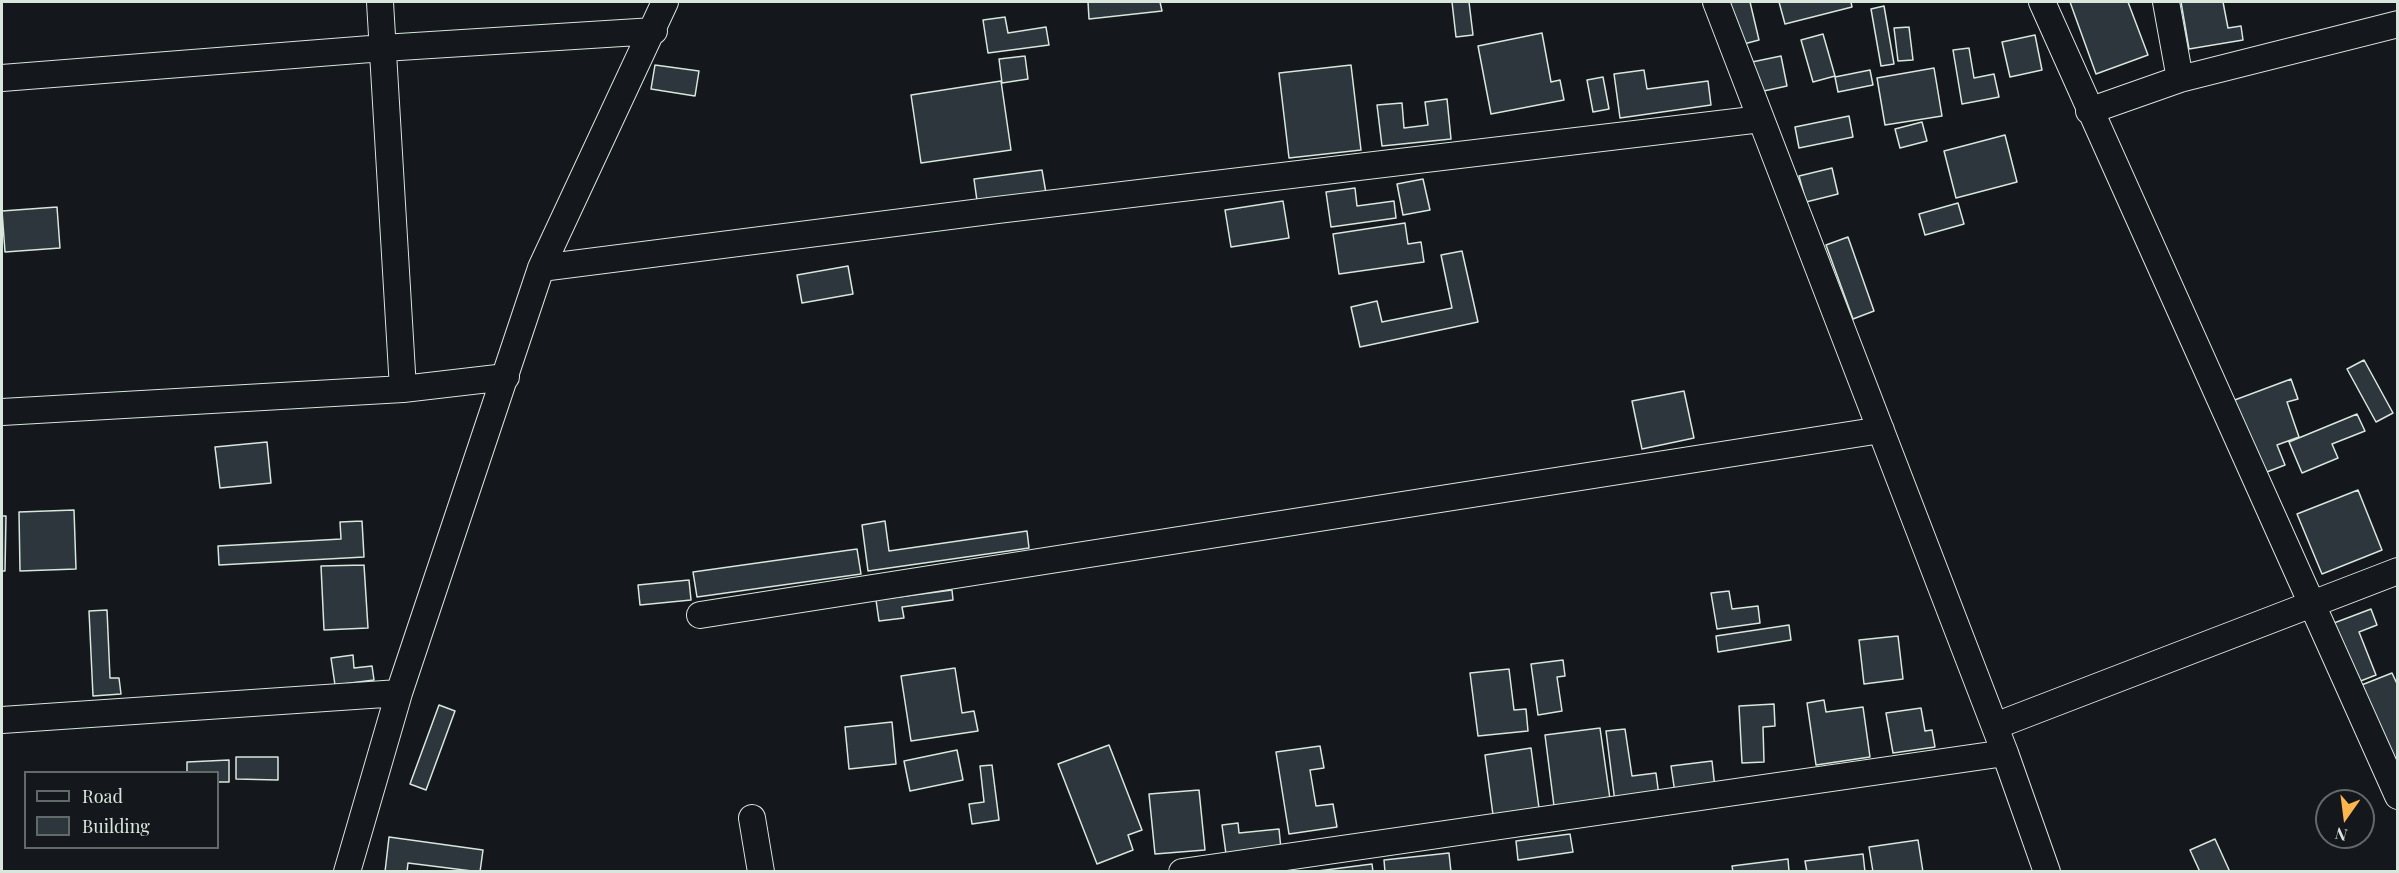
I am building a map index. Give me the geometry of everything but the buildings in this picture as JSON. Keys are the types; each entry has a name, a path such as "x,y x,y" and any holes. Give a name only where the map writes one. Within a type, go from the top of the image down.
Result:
{"street":[{"path":"380,2 403,389"},
{"path":"347,872 399,693 541,268 654,31 665,2"},
{"path":"1716,2 1995,726 2047,872"},
{"path":"2042,2 2397,796"},
{"path":"2166,2 2180,79"},
{"path":"2089,111 2180,79 2397,24"},
{"path":"2,78 383,48 654,31"},
{"path":"541,268 998,210 1761,119"},
{"path":"2,412 403,389 506,377"},
{"path":"700,615 1881,430"},
{"path":"1995,726 2397,571"},
{"path":"2,720 399,693"},
{"path":"1182,872 2005,753"},
{"path":"752,818 761,872"}]}
